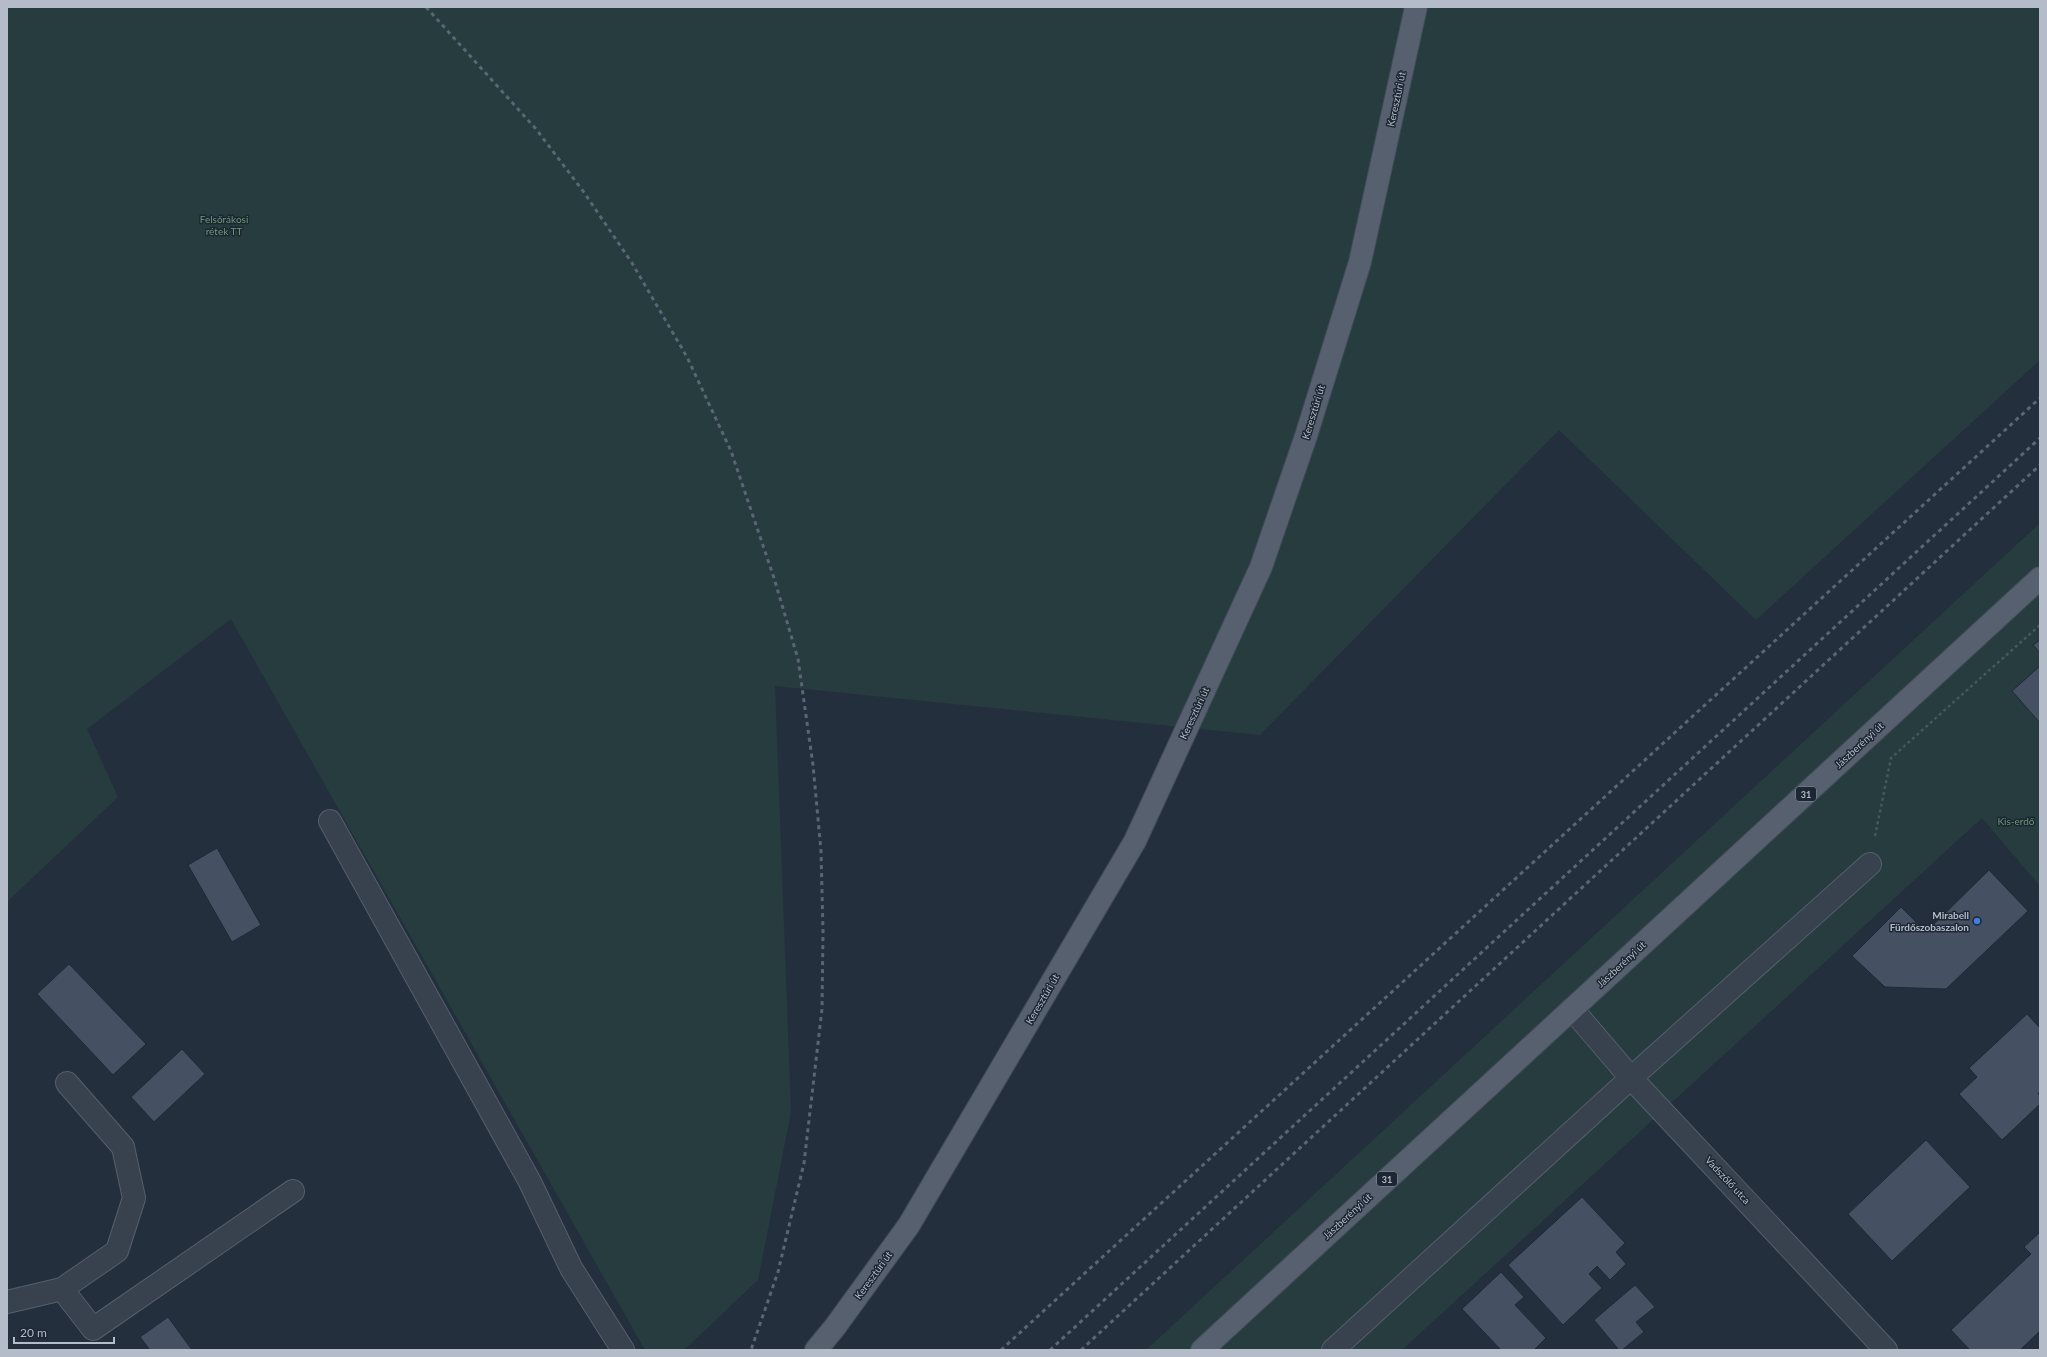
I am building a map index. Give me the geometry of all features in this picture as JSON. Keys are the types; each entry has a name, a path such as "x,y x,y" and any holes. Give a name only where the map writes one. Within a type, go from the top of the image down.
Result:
{"main road":[{"name":"Keresztúri út","path":"816,1350 835,1327 910,1225 1135,841 1261,566 1306,436 1360,262 1416,7"},
{"name":"Jászberényi út","path":"1202,1350 2040,578"}],"street":[{"path":"330,821 530,1182 571,1268 623,1350"},
{"path":"1333,1350 1631,1078 1870,864"},
{"name":"Vadszőlő utca","path":"1572,1009 1631,1078 1886,1350"},
{"path":"7,1302 62,1288 117,1251 134,1198 123,1147 67,1083"},
{"path":"62,1288 93,1329 292,1191"}],"path":[{"path":"1870,864 1891,758 2040,625"}],"green space":[{"name":"Felsőrákosi rétek TT","path":"7,7 2040,7 2040,360 1756,620 1559,430 1260,735 775,686 791,1112 758,1280 684,1350 645,1350 231,619 87,729 118,797 7,902"},
{"name":"Kis-erdő","path":"2040,523 2040,886 1982,818 1402,1350 1146,1350"}],"building":[{"path":"2040,640 2040,653 2033,645"},
{"path":"2040,666 2040,723 2012,691"},
{"path":"217,848 261,925 232,942 188,865"},
{"name":"Mirabell Fürdőszobaszalon","path":"1989,870 2028,911 1946,989 1885,987 1852,956 1901,907 1926,932"},
{"path":"69,964 146,1044 113,1075 37,994"},
{"path":"2027,1014 2040,1028 2040,1091 2038,1094 2040,1096 2040,1104 2002,1140 1959,1094 1977,1077 1969,1068"},
{"path":"182,1049 205,1074 154,1122 131,1097"},
{"path":"1926,1140 1970,1187 1892,1261 1848,1214"},
{"path":"1582,1197 1625,1243 1616,1252 1626,1264 1610,1280 1597,1266 1589,1274 1602,1288 1563,1325 1508,1265"},
{"path":"2040,1232 2040,1331 2020,1350 1970,1350 1951,1330 2031,1254 2024,1247"},
{"path":"1501,1272 1524,1297 1515,1305 1546,1338 1534,1350 1501,1350 1462,1309"},
{"path":"1635,1285 1655,1307 1636,1322 1644,1332 1622,1350 1619,1350 1594,1320"},
{"path":"168,1317 192,1350 150,1350 140,1337"}],"railway":[{"path":"426,7 536,129 583,191 632,263 687,357 731,451 774,578 798,659 813,765 821,851 823,932 822,1009 804,1163 778,1272 751,1350"},
{"path":"1001,1350 2040,398"},
{"path":"1050,1350 2040,438"},
{"path":"1081,1350 2040,465"}],"place":[{"name":"Mirabell Fürdőszobaszalon","path":"1977,921"}]}
